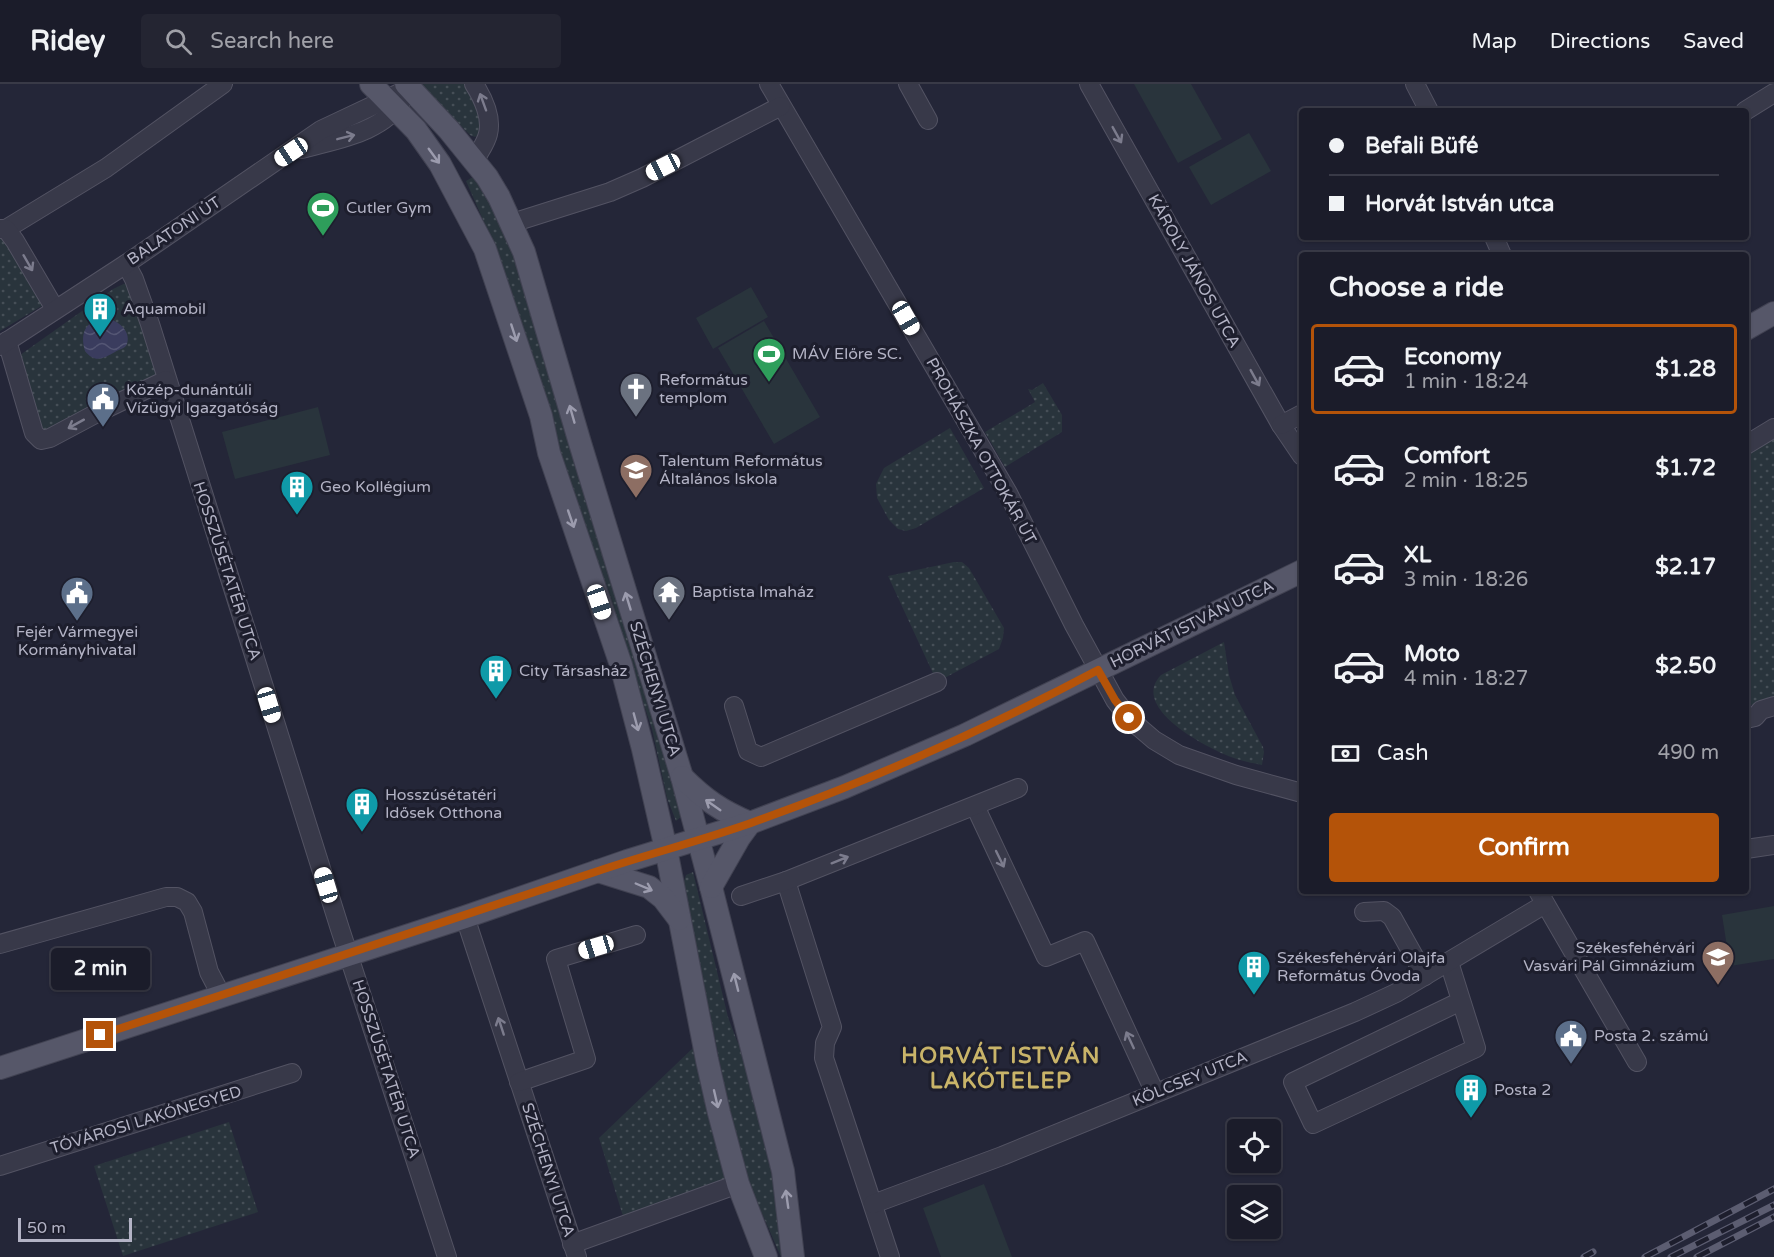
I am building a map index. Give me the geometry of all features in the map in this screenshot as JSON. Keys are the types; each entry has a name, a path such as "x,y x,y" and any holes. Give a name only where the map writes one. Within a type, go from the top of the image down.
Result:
{"main road":[{"name":"SZÉCHENYI UTCA","path":"408,86 475,160 494,187 524,252 682,777 783,1171 793,1257"},
{"name":"SZÉCHENYI UTCA","path":"384,98 416,130 440,164 485,249 541,416 549,453 621,666 666,849 707,1060 738,1184 767,1256"},
{"path":"1749,327 1774,313"},
{"name":"HORVÁT ISTVÁN UTCA","path":"0,1068 750,823 845,787 965,735 1299,572"},
{"path":"682,777 709,803 750,823 711,887"},
{"path":"598,871 649,887 663,898 679,920"}],"street":[{"path":"55,309 15,241 3,229 106,168 223,84"},
{"path":"474,84 481,94 488,116 488,134 475,160"},
{"name":"PROHÁSZKA OTTOKÁR ÚT","path":"769,84 1008,493 1115,700 1129,718 1154,740 1179,755 1236,775 1299,792"},
{"path":"908,84 928,120"},
{"name":"KÁROLY JÁNOS UTCA","path":"1089,84 1281,425 1299,452"},
{"path":"1415,84 1428,108"},
{"name":"BALATONI ÚT","path":"4,344 126,264 321,130 408,86"},
{"path":"1749,109 1774,93"},
{"path":"512,223 610,192 642,178 781,106"},
{"name":"HOSSZÚSÉTATÉR UTCA","path":"126,264 134,279 447,1257"},
{"path":"4,344 34,433 41,440 51,438 166,380"},
{"path":"1281,425 1299,416"},
{"path":"1749,443 1774,428"},
{"path":"734,706 748,752 761,757 938,682"},
{"path":"1749,718 1755,717 1761,710 1774,706"},
{"path":"741,896 786,881 1018,788"},
{"path":"975,806 1046,957 1085,941 1155,1093"},
{"path":"1749,849 1774,845"},
{"path":"786,881 832,1027 825,1043 824,1059 890,1257"},
{"path":"0,944 166,897 177,897 187,902 194,912 209,972 221,995"},
{"path":"1542,897 1637,1062"},
{"name":"KÖLCSEY UTCA","path":"873,1204 1002,1156 1355,1012 1395,993 1449,962 1542,897"},
{"path":"1364,912 1384,911 1392,917 1425,976"},
{"name":"SZÉCHENYI UTCA","path":"465,917 574,1251"},
{"name":"SZÉCHENYI UTCA","path":"519,1082 586,1059 556,959 636,935"},
{"path":"1449,962 1476,1048 1313,1124 1293,1082 1461,1001"},
{"name":"TÓVÁROSI LAKÓNEGYED","path":"0,1166 292,1073"},
{"path":"574,1251 738,1184"}],"shaded area":[{"path":"419,84 464,84 480,113 480,134 475,137 470,135"},
{"path":"1134,84 1191,84 1222,139 1178,163"},
{"path":"1249,133 1271,171 1211,205 1189,167"},
{"path":"473,177 495,211 511,246 682,816 676,821 667,798 652,729 528,360 498,254 466,181"},
{"path":"0,235 45,304 0,331"},
{"path":"134,279 166,380 41,440 13,360 113,289"},
{"path":"751,287 768,317 713,349 696,318"},
{"name":"MÁV Előre SC.","path":"764,321 820,417 774,444 718,348"},
{"path":"1043,383 1062,415 1062,432 1005,467 985,432 1035,402 1028,389 1032,390"},
{"path":"318,407 330,455 235,479 222,432"},
{"path":"950,428 984,488 916,528 906,531 898,529 889,520 877,498 876,484 884,468"},
{"path":"1774,435 1774,699 1749,705 1749,450"},
{"path":"962,562 969,568 1004,628 1003,638 999,649 937,682 888,576"},
{"path":"1224,642 1229,675 1235,695 1263,747 1262,765 1231,757 1190,736 1163,713 1155,700 1154,688 1161,675"},
{"path":"693,872 728,1017 743,1050 771,1151 785,1257 781,1257 741,1165 683,884 686,875"},
{"path":"1774,906 1774,959 1730,966 1722,915"},
{"path":"694,1047 729,1188 626,1226 599,1138"},
{"path":"229,1122 258,1212 123,1256 94,1166"},
{"path":"984,1184 1012,1257 941,1257 923,1208"}],"water":[{"path":"103,318 113,320 121,326 128,339 123,348 96,359 85,351 83,339 88,325"}],"railway":[{"path":"1645,1257 1774,1189"},
{"path":"1671,1257 1774,1205"},
{"path":"1697,1257 1774,1217"},
{"path":"1584,1257 1593,1252"}],"place":[{"name":"Cutler Gym","path":"323,237"},
{"name":"Aquamobil","path":"100,338"},
{"name":"MÁV Előre SC.","path":"769,383"},
{"name":"Református templom","path":"636,418"},
{"name":"Közép-dunántúli Vízügyi Igazgatóság","path":"103,428"},
{"name":"Talentum Református Általános Iskola","path":"636,499"},
{"name":"Geo Kollégium","path":"297,516"},
{"name":"Baptista Imaház","path":"669,621"},
{"name":"Fejér Vármegyei Kormányhivatal","path":"77,622"},
{"name":"City Társasház","path":"496,700"},
{"name":"Hosszúsétatéri Idősek Otthona","path":"362,833"},
{"name":"Székesfehérvári Vasvári Pál Gimnázium","path":"1718,986"},
{"name":"Székesfehérvári Olajfa Református Óvoda","path":"1254,996"},
{"name":"Posta 2. számú","path":"1571,1065"},
{"name":"Posta 2","path":"1471,1119"}],"district":[{"name":"HORVÁT ISTVÁN LAKÓTELEP","path":"1001,1068"}],"route":[{"path":"100,1035 465,917 627,861 750,823 845,787 965,735 1098,670 1115,700 1129,718"}]}
